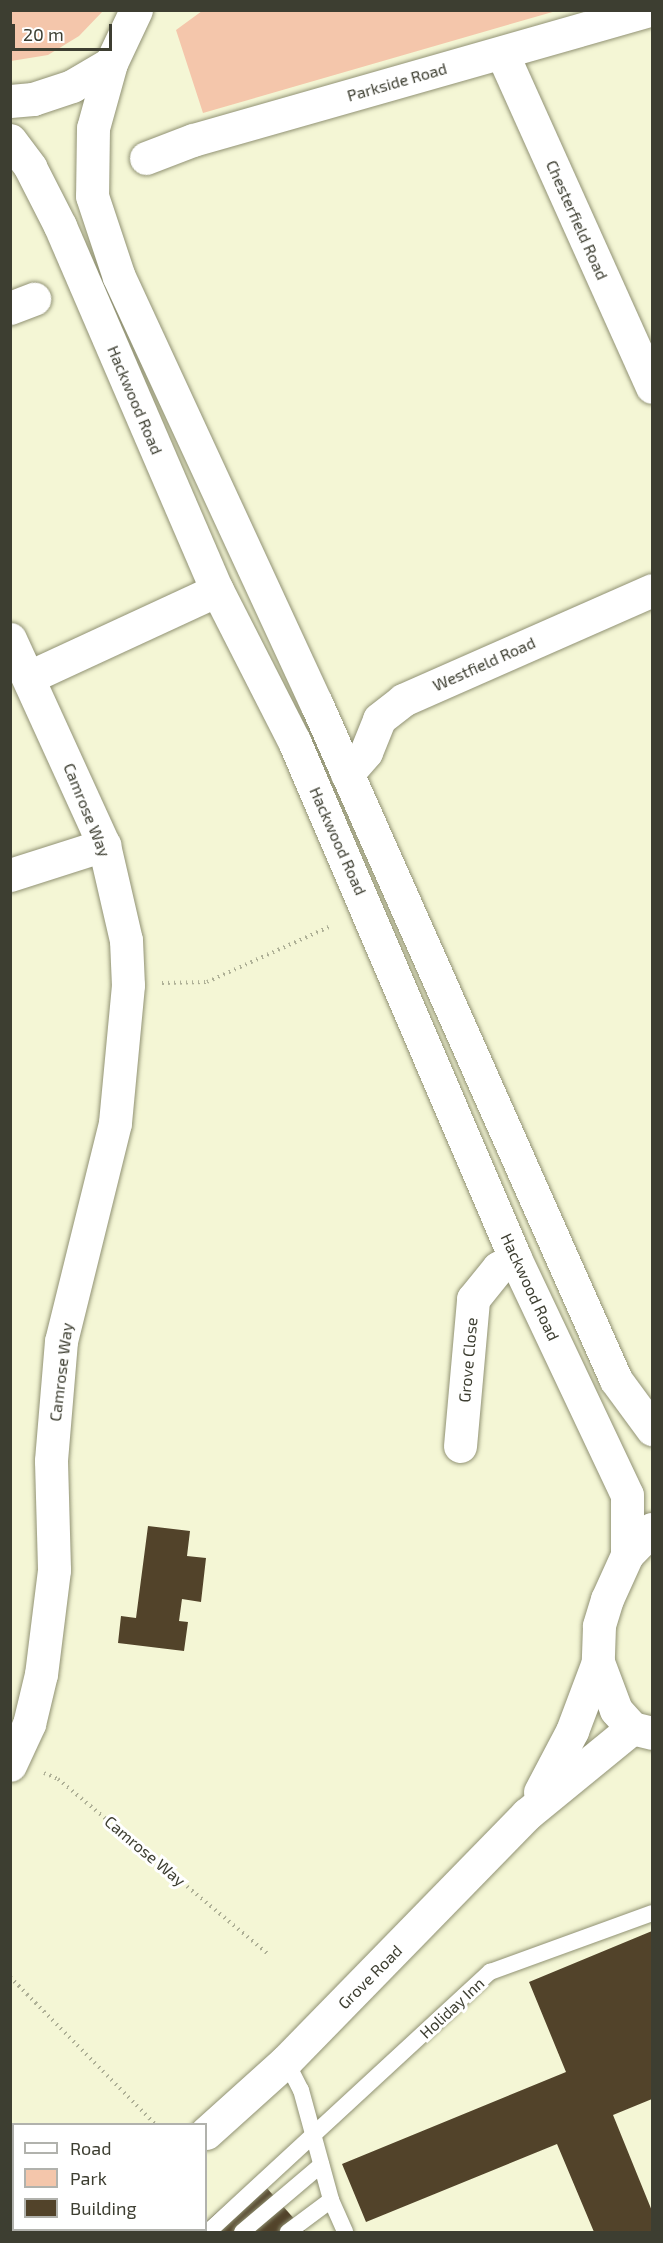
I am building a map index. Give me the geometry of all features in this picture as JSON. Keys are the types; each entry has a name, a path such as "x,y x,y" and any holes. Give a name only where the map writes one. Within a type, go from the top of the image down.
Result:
{"street":[{"name":"Parkside Road","path":"146,158 193,140 650,10"},
{"path":"138,14 111,63 93,128 92,196 119,277 347,774 616,1380 652,1429"},
{"name":"Chesterfield Road","path":"502,52 652,387"},
{"path":"10,101 33,99 72,86 111,63"},
{"name":"Hackwood Road","path":"10,140 30,167 60,226 217,590 302,759 516,1258 627,1496 627,1554"},
{"path":"29,677 217,590"},
{"name":"Westfield Road","path":"347,774 366,752 379,719 403,700 652,590"},
{"name":"Camrose Way","path":"10,639 104,844 126,940 128,985 116,1123 61,1341 51,1461 54,1570 41,1674 29,1724 12,1762"},
{"path":"10,875 104,844"},
{"name":"Grove Close","path":"460,1446 473,1299 498,1268 516,1258"},
{"path":"642,1731 606,1692 598,1662 599,1626 627,1554 652,1530"},
{"name":"Grove Road","path":"527,1814 572,1731 598,1662"},
{"name":"Grove Road","path":"207,2132 286,2061 527,1814 642,1731"}],"lane":[{"name":"Holiday Inn","path":"208,2232 490,1972 652,1913"},
{"path":"286,2061 301,2090 331,2200 345,2232"},
{"path":"242,2232 321,2165"},
{"path":"288,2232 331,2200"}],"path":[{"path":"128,985 207,982 329,927"},
{"name":"Camrose Way","path":"12,1762 58,1779 269,1955"},
{"path":"10,1977 154,2123"}],"green space":[{"path":"11,10 103,11 79,36 48,55 11,61"},
{"path":"202,11 556,11 203,113 176,30"}],"building":[{"path":"148,1526 190,1531 187,1556 206,1558 201,1602 182,1599 179,1621 188,1622 184,1651 118,1643 121,1616 136,1618"},
{"path":"652,1931 652,2099 613,2115 652,2211 652,2232 594,2232 557,2144 366,2222 342,2164 566,2072 529,1982"},
{"path":"257,2177 305,2231 215,2232 207,2221"}]}
